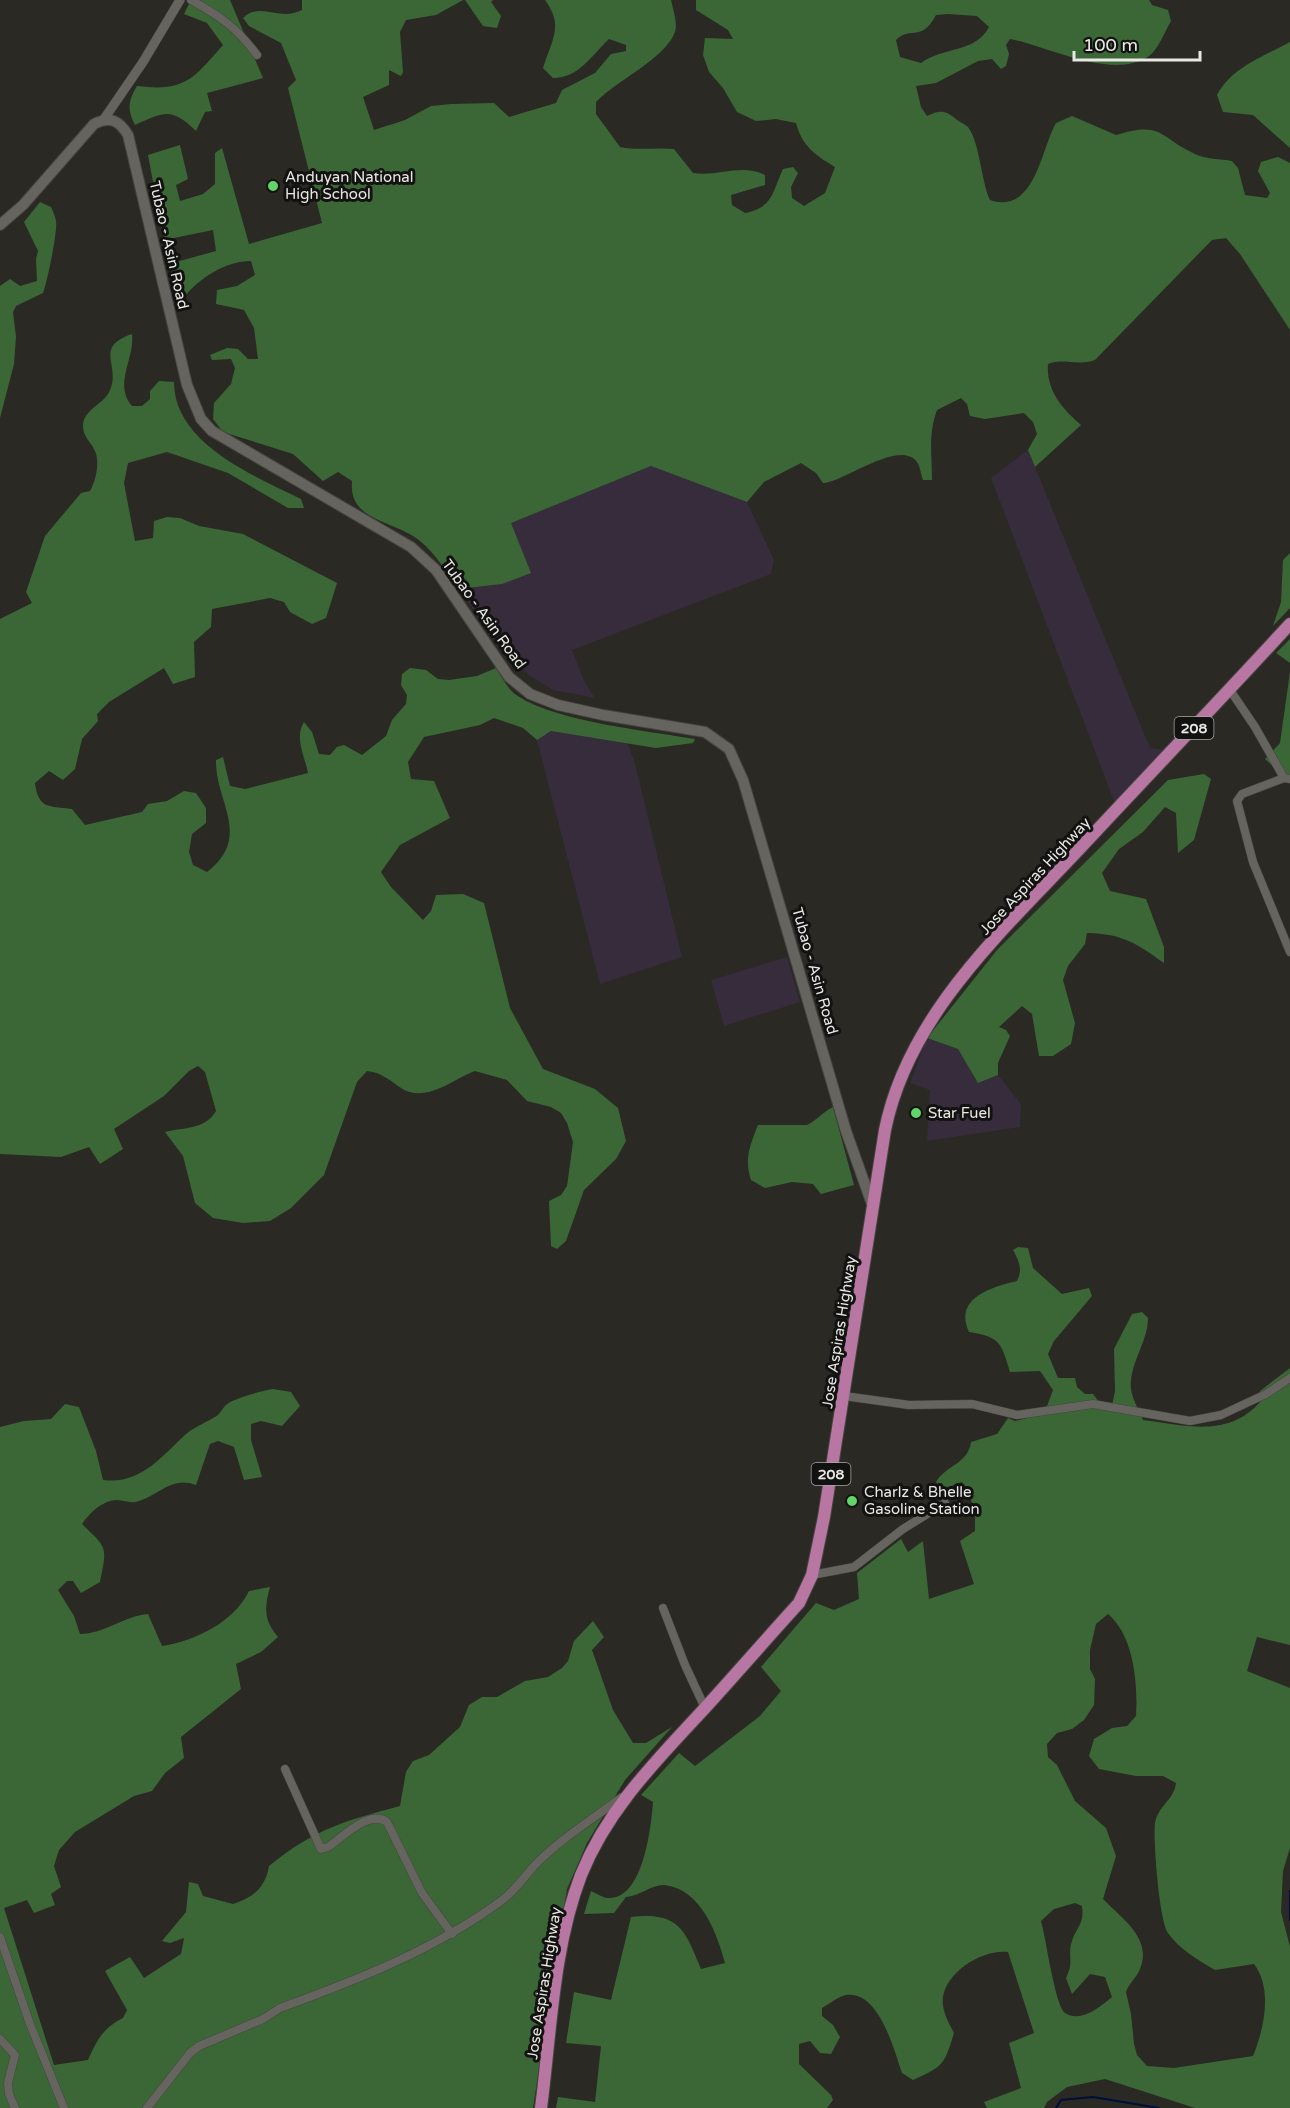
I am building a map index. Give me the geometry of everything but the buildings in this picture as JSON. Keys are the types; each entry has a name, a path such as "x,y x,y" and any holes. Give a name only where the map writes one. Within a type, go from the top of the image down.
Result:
{"main road":[{"path":"0,225 23,205 94,124 104,119"},
{"name":"Tubao - Asin Road","path":"104,119 113,119 128,135 187,385 201,419 212,431 411,547 436,570 508,676 530,694 558,705 603,715 689,727 705,732 725,746 734,757 846,1131 873,1207"},
{"name":"Jose Aspiras Highway","path":"542,2108 552,2014 572,1905 589,1856 627,1793 799,1604 812,1575 844,1396 885,1130 894,1095 910,1053 933,1014 1005,929 1290,624"}],"street":[{"path":"104,119 143,62 180,0"},
{"path":"190,0 223,17 257,55"},
{"path":"1230,690 1256,727 1287,779 1242,794 1237,801 1253,862 1287,935 1290,952"},
{"path":"844,1396 909,1405 972,1404 1017,1415 1093,1404 1190,1421 1221,1415 1266,1394 1290,1378"},
{"path":"812,1575 854,1567 903,1529 945,1503"},
{"path":"663,1608 705,1708"},
{"path":"285,1769 321,1849 328,1847 366,1821 377,1818 387,1822 422,1893 452,1934"},
{"path":"147,2108 190,2052 199,2046 263,2019 280,2008 419,1952 452,1934 503,1900 524,1880 535,1865 627,1793"},
{"path":"0,1937 30,2024 64,2108"},
{"path":"0,2039 15,2055 8,2083 9,2094 15,2108"}],"shaded area":[{"path":"1028,450 1150,748 1165,750 1115,804 991,478"},
{"path":"651,466 747,502 774,560 771,574 572,650 585,683 595,698 553,690 527,674 496,639 458,589 502,584 510,523"},
{"path":"551,731 627,742 634,760 682,957 600,984 537,740"},
{"path":"787,957 800,1002 724,1026 711,980"},
{"path":"927,1038 958,1049 978,1083 998,1075 1021,1104 1020,1127 927,1141 930,1090 910,1083"}],"green space":[{"path":"191,0 230,0 263,78 207,93 212,111 205,112 196,131 180,118 167,114 135,125 130,106 137,86 177,85 204,67 223,45 207,23 184,14"},
{"path":"302,0 463,0 436,15 406,20 400,32 403,72 401,76 389,70 389,85 363,97 374,130 405,120 431,106 494,103 509,117 556,103 562,90 595,73 611,54 626,51 626,45 609,39 578,70 553,78 543,68 553,41 555,25 551,9 545,0 671,0 676,25 670,42 651,60 596,102 596,114 620,147 674,149 693,173 747,170 765,175 765,185 731,195 732,205 745,213 767,203 783,169 793,167 798,173 791,187 792,198 804,206 825,193 835,167 810,149 802,138 796,123 776,119 756,121 737,112 723,88 709,72 703,55 705,38 733,39 728,30 696,10 696,0 1149,0 1152,5 1168,10 1171,21 1149,56 1134,63 1117,65 1099,63 1080,60 1010,39 1006,45 1009,54 1006,66 1001,69 992,59 978,61 936,83 916,86 921,107 927,116 939,112 945,113 968,127 975,142 990,200 1005,202 1017,198 1027,189 1056,123 1072,116 1116,135 1131,131 1152,130 1199,156 1232,161 1238,168 1245,195 1267,198 1270,193 1258,171 1261,162 1278,157 1290,163 1290,330 1240,254 1226,238 1212,240 1095,360 1048,364 1053,391 1081,425 1035,467 1028,450 1037,434 1033,422 1024,413 985,419 970,416 967,404 961,398 937,410 931,436 932,480 923,480 917,462 909,456 898,455 885,458 823,483 816,473 801,463 764,482 747,502 651,466 511,523 531,573 502,584 458,589 436,557 420,541 375,518 357,505 352,481 338,472 323,481 293,454 223,432 213,419 214,403 231,384 235,368 231,359 212,360 210,355 227,348 238,349 248,359 258,359 254,328 244,310 216,304 217,290 237,286 255,275 251,261 223,267 205,277 184,297 177,295 169,264 216,251 213,230 164,240 148,155 180,145 188,179 176,185 180,201 203,194 215,184 215,153 222,148 249,244 322,223 288,88 296,80 281,43 249,26 243,18 256,11 285,14 302,10","holes":["936,15 977,16 989,27 983,35 967,46 939,54 921,63 900,57 896,40 907,34 926,29"]},
{"path":"465,0 493,0 491,2 501,16 497,28 483,26"},
{"path":"1290,42 1290,148 1253,115 1223,112 1217,95 1223,85 1240,70"},
{"path":"40,202 51,207 56,221 52,257 43,293 16,306 13,312 16,337 14,364 0,418 0,286 10,279 20,286 37,281 38,251 24,222"},
{"path":"132,334 124,389 132,406 142,406 150,399 150,391 159,381 174,382 178,404 187,423 202,440 241,468 301,499 304,508 288,508 228,473 167,452 128,463 124,483 135,541 153,538 154,521 167,517 180,518 199,526 243,534 337,583 326,618 312,624 290,612 284,602 270,598 212,609 211,627 194,642 195,677 173,684 164,668 109,702 97,714 98,721 82,739 75,769 63,780 49,771 35,783 39,798 46,805 72,809 85,825 142,812 148,804 167,801 184,791 196,793 206,808 206,823 192,834 189,852 193,865 207,872 221,859 228,845 230,832 217,775 216,760 223,757 230,786 245,789 308,773 300,741 304,722 312,732 319,754 330,755 337,747 344,745 362,755 386,736 392,720 406,704 407,695 401,685 402,674 410,668 426,670 438,679 449,680 477,676 496,668 515,694 552,711 601,724 695,739 693,743 656,748 551,731 537,740 523,728 494,718 480,725 424,737 408,762 411,779 434,781 450,818 400,845 381,872 391,887 423,920 431,911 436,895 463,894 484,903 510,1008 543,1069 595,1089 618,1108 626,1141 616,1159 584,1190 566,1241 557,1249 551,1246 549,1201 561,1195 567,1186 573,1142 567,1123 561,1113 551,1107 527,1101 507,1080 475,1071 430,1092 420,1093 410,1092 381,1075 367,1071 357,1082 324,1175 291,1208 270,1221 243,1223 213,1218 195,1203 183,1156 165,1132 200,1125 216,1111 205,1072 198,1066 189,1071 164,1096 114,1129 123,1149 100,1164 89,1147 61,1157 0,1154 0,619 32,603 26,592 45,536 81,493 90,491 92,487 96,477 97,460 95,451 84,433 84,420 110,390 113,373 110,358 114,345 120,339"},
{"path":"1290,553 1290,608 1273,626 1281,602 1283,560"},
{"path":"1290,639 1290,663 1276,653"},
{"path":"1290,672 1290,781 1265,759 1280,743"},
{"path":"1204,774 1211,779 1194,840 1178,853 1176,813 1165,807 1143,832 1119,849 1102,873 1110,891 1146,899 1164,947 1164,963 1128,941 1110,935 1087,933 1085,944 1068,966 1063,980 1075,1023 1071,1044 1053,1056 1039,1056 1032,1014 1022,1006 999,1027 1006,1030 1010,1036 998,1063 998,1075 978,1083 958,1049 927,1038 997,950 1168,780"},
{"path":"833,1107 854,1185 821,1194 813,1184 792,1182 765,1188 751,1180 748,1159 758,1125 807,1125"},
{"path":"1018,1247 1028,1248 1033,1268 1062,1294 1089,1288 1092,1296 1054,1341 1048,1354 1058,1378 1075,1378 1077,1387 1085,1394 1093,1394 1106,1411 1111,1411 1115,1391 1114,1349 1132,1314 1142,1312 1148,1318 1146,1334 1132,1373 1131,1386 1134,1401 1143,1420 1205,1427 1235,1421 1261,1401 1260,1391 1290,1368 1290,1645 1257,1637 1247,1671 1290,1688 1290,1848 1283,1871 1281,1912 1290,1947 1290,2108 1195,2108 1105,2079 1067,2087 1047,2102 1044,2108 987,2108 984,2102 1021,2088 1009,2043 1034,2033 1008,1952 998,1952 978,1958 951,1979 943,1997 943,2007 954,2033 948,2052 937,2067 913,2080 902,2073 889,2037 876,2011 858,1996 846,1995 822,2008 822,2016 833,2025 840,2037 831,2054 820,2053 810,2041 799,2044 799,2064 831,2095 833,2100 827,2108 556,2108 558,2097 595,2102 601,2046 566,2043 574,1992 611,2000 631,1917 660,1917 678,1926 690,1944 701,1969 725,1963 706,1915 689,1895 678,1889 665,1885 655,1886 626,1897 614,1913 584,1914 591,1891 606,1898 620,1896 630,1888 637,1875 647,1844 653,1802 641,1795 679,1753 695,1766 760,1716 781,1691 761,1667 816,1603 834,1610 859,1599 857,1573 901,1539 908,1552 923,1541 929,1599 974,1584 960,1541 975,1531 975,1509 962,1482 943,1489 936,1482 966,1455 971,1442 997,1434 1008,1418 1015,1421 1044,1414 1053,1390 1040,1371 1010,1372 998,1343 988,1336 969,1332 965,1320 966,1311 978,1296 1017,1281 1020,1265 1013,1250","holes":["1108,1614 1117,1623 1129,1648 1135,1675 1136,1716 1127,1726 1112,1728 1094,1739 1089,1756 1099,1769 1136,1776 1163,1776 1176,1783 1175,1789 1159,1812 1155,1823 1157,1879 1165,1925 1168,1933 1183,1949 1215,1970 1254,1964 1263,1985 1265,2009 1253,2056 1174,2068 1147,2066 1137,2055 1126,1992 1140,1969 1143,1958 1142,1948 1133,1929 1103,1899 1116,1856 1106,1828 1075,1801 1057,1765 1048,1757 1047,1744 1057,1733 1072,1729 1084,1720 1094,1705 1095,1679 1090,1669 1090,1650 1096,1624","1075,1903 1082,1906 1083,1912 1071,1944 1070,1968 1066,1978 1072,1994 1090,1974 1105,1977 1112,1997 1084,2015 1071,2016 1065,2013 1058,1998 1041,1921 1054,1909"]},
{"path":"273,1389 291,1392 300,1406 282,1426 261,1421 251,1424 251,1440 262,1477 244,1480 234,1447 218,1441 210,1444 196,1485 179,1483 135,1502 111,1501 92,1512 82,1524 97,1539 103,1549 104,1561 100,1582 81,1593 73,1581 67,1581 58,1590 74,1616 80,1634 97,1631 139,1615 148,1614 162,1646 200,1635 224,1621 234,1612 249,1591 270,1587 266,1614 278,1637 261,1652 236,1664 241,1689 181,1737 184,1758 165,1773 152,1791 134,1796 75,1832 59,1850 54,1866 61,1887 51,1894 55,1905 34,1913 27,1900 4,1908 54,2065 88,2060 101,2035 123,2018 127,2010 105,1971 130,1957 144,1978 181,1954 184,1938 170,1943 162,1941 186,1912 189,1882 198,1884 203,1896 233,1904 253,1895 265,1880 269,1866 301,1843 346,1822 400,1806 406,1772 413,1761 429,1755 460,1727 469,1705 482,1697 497,1697 525,1681 548,1677 562,1668 568,1661 574,1641 593,1621 604,1637 592,1650 613,1710 633,1743 646,1743 672,1727 625,1780 587,1843 567,1889 533,2108 0,2108 0,1427 24,1421 51,1419 65,1404 79,1407 96,1451 103,1480 116,1480 139,1474 149,1468 188,1432 217,1415 234,1400"}],"waterway":[{"path":"1290,1891 1290,1920"},
{"path":"1056,2108 1061,2100 1093,2097 1159,2108"}],"place":[{"name":"Anduyan National High School","path":"273,186"},
{"name":"Star Fuel","path":"916,1113"},
{"name":"Charlz & Bhelle Gasoline Station","path":"852,1501"}]}
